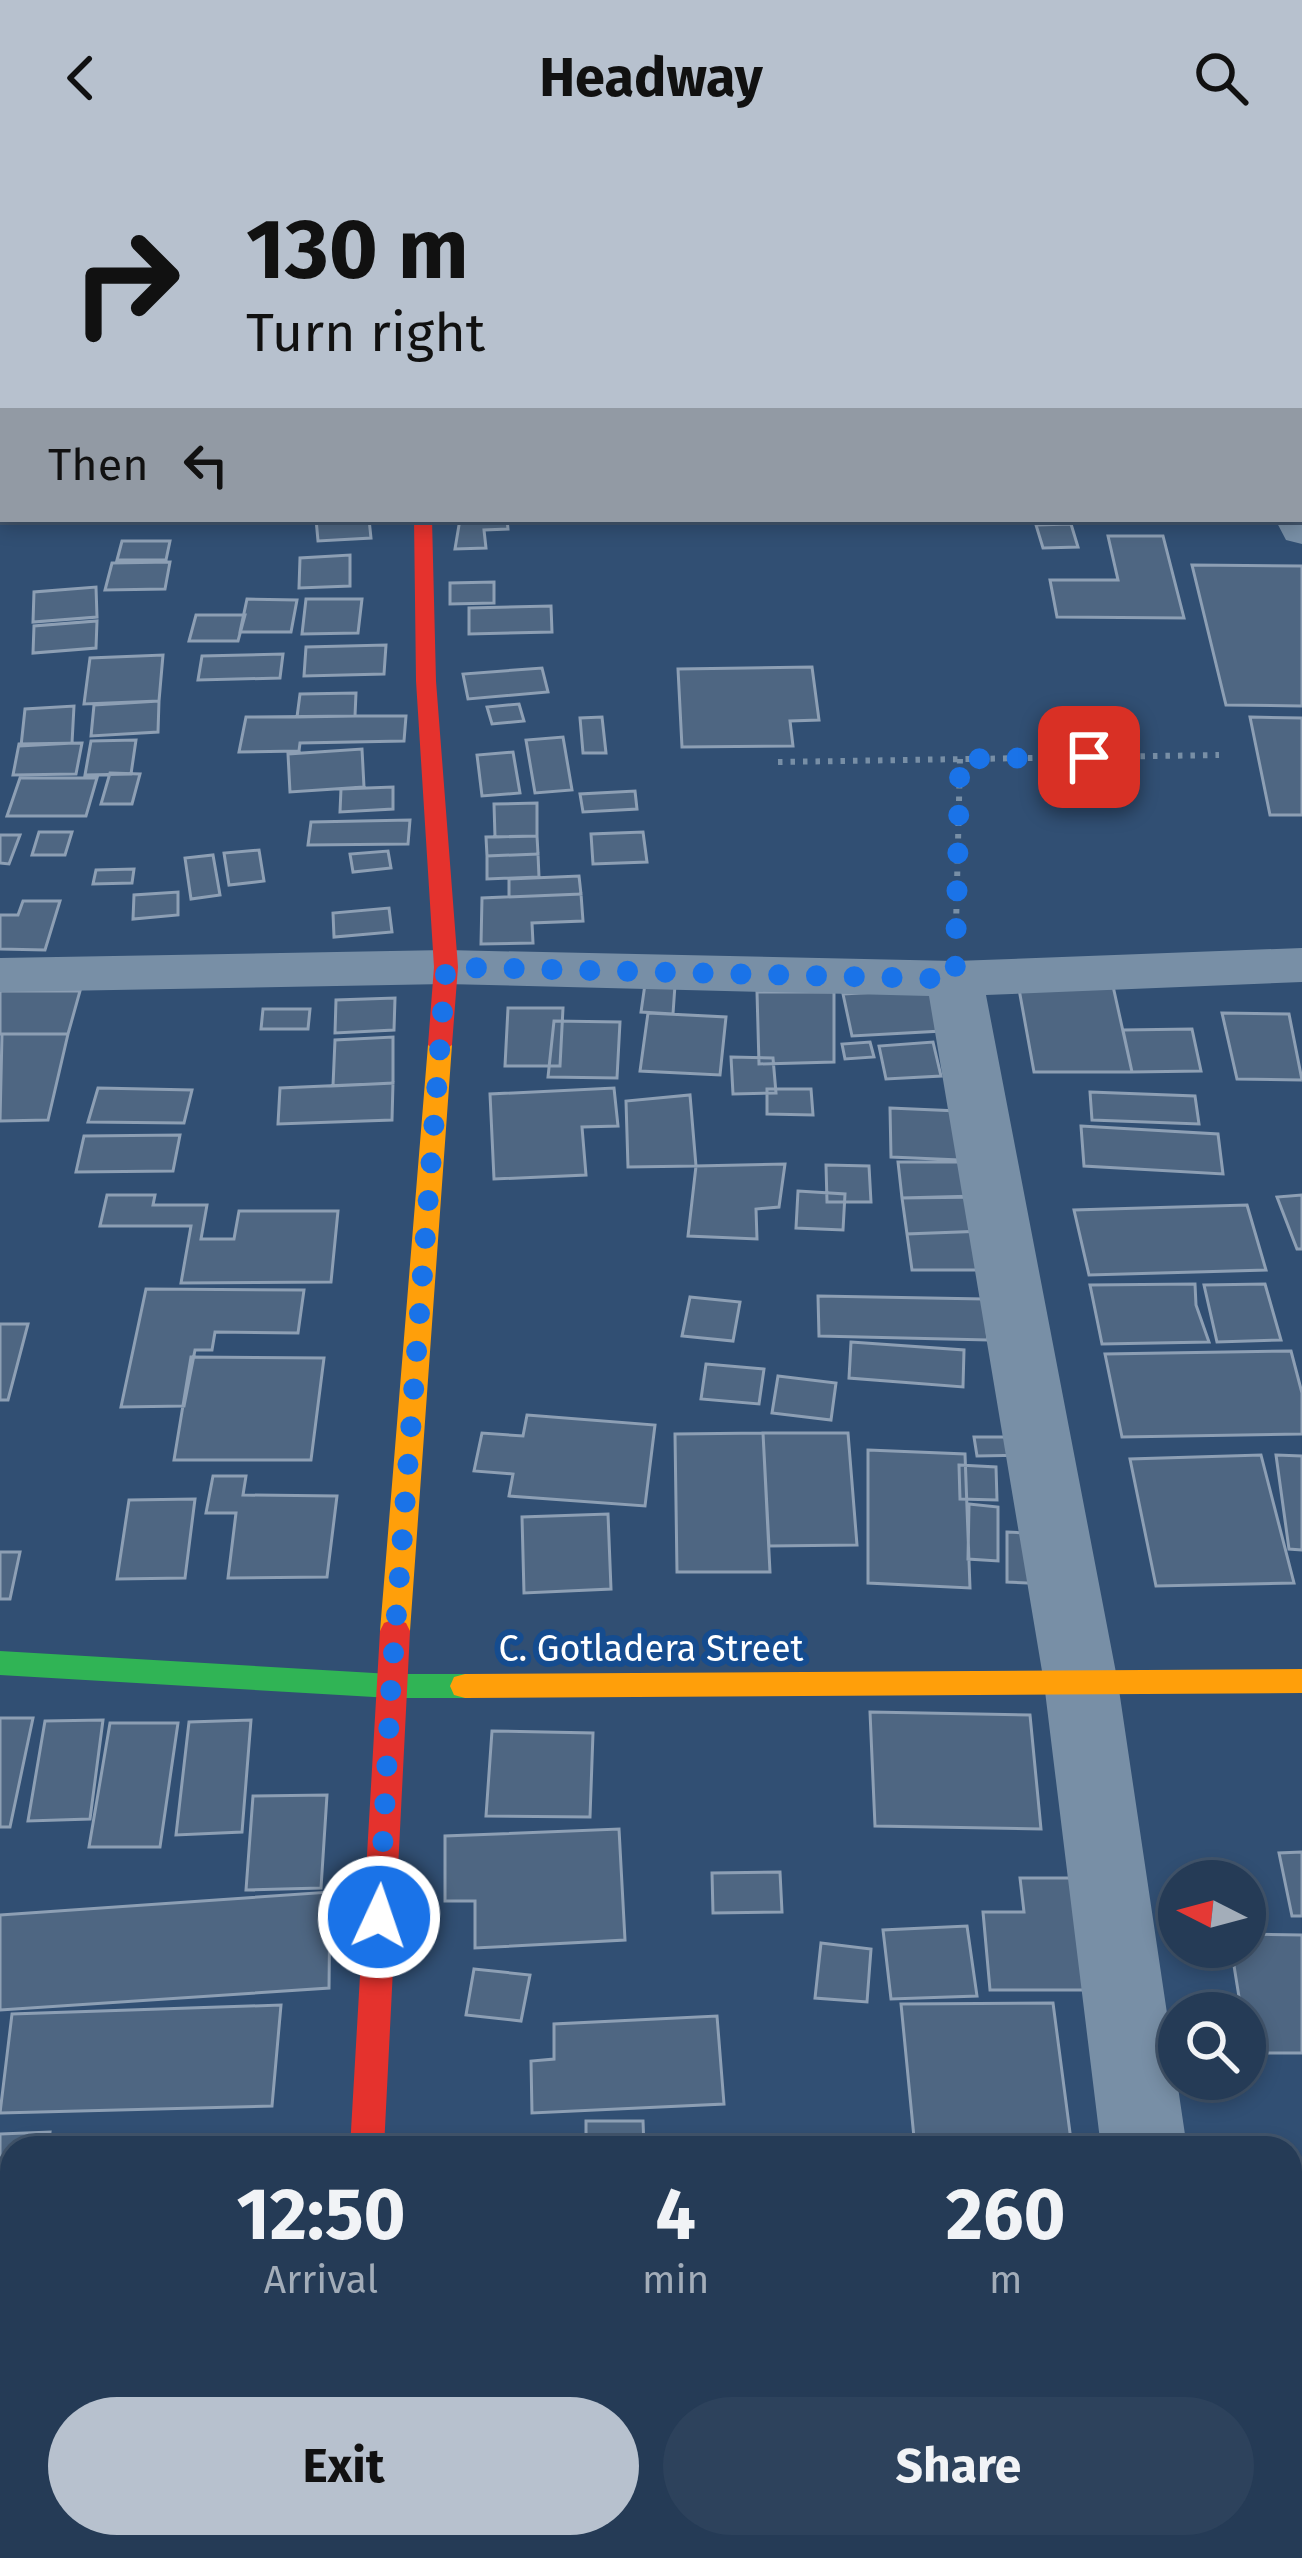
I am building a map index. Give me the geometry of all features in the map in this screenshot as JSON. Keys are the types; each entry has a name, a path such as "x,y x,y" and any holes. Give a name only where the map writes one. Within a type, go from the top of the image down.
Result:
{"street":[{"path":"369,2136 391,1686 446,967 426,681 423,522"},
{"path":"0,975 446,967 955,979 1302,965"},
{"path":"955,979 1081,1683 1142,2136"},
{"name":"C. Gotladera Street","path":"0,1663 391,1686 1302,1681"}],"path":[{"path":"778,762 1219,755"},
{"path":"955,979 960,759"}],"building":[{"path":"316,522 369,522 371,538 318,541"},
{"path":"460,522 507,522 508,529 484,530 486,548 455,549"},
{"path":"1071,524 1078,547 1043,548 1036,525"},
{"path":"1108,536 1163,536 1184,618 1057,617 1050,580 1118,580"},
{"path":"122,541 170,541 166,560 117,560"},
{"path":"350,555 350,586 299,588 300,558"},
{"path":"170,562 165,589 105,590 112,563"},
{"path":"1192,565 1302,566 1302,706 1226,705"},
{"path":"494,582 494,603 450,604 450,583"},
{"path":"96,587 97,617 33,622 34,592"},
{"path":"247,599 297,600 291,632 240,632"},
{"path":"306,599 362,599 358,633 302,634"},
{"path":"551,606 552,632 469,634 469,608"},
{"path":"196,615 245,615 238,641 189,641"},
{"path":"97,621 96,648 33,653 34,626"},
{"path":"386,645 384,674 304,676 306,647"},
{"path":"283,654 280,678 198,680 202,656"},
{"path":"163,655 159,701 84,704 90,658"},
{"path":"812,667 819,720 790,721 793,746 682,747 678,669"},
{"path":"542,668 548,692 468,699 463,674"},
{"path":"356,693 355,716 297,717 300,694"},
{"path":"159,701 158,732 91,736 94,705"},
{"path":"519,704 524,721 492,724 487,707"},
{"path":"74,706 72,743 21,746 25,709"},
{"path":"406,716 404,741 300,743 299,751 239,752 246,717"},
{"path":"602,717 606,753 583,753 580,718"},
{"path":"1250,717 1302,718 1302,815 1270,815"},
{"path":"563,737 572,790 535,793 526,740"},
{"path":"136,740 131,774 85,775 91,741"},
{"path":"82,743 76,774 13,775 19,744"},
{"path":"362,749 364,787 290,792 288,754"},
{"path":"513,752 520,793 482,796 477,755"},
{"path":"110,773 140,774 132,804 101,804"},
{"path":"20,778 97,778 86,816 7,816"},
{"path":"393,787 393,809 340,812 341,789"},
{"path":"635,791 637,809 583,812 580,794"},
{"path":"537,803 537,836 495,837 494,804"},
{"path":"410,820 408,844 308,845 311,822"},
{"path":"39,832 72,832 65,855 32,855"},
{"path":"643,832 647,862 593,864 591,834"},
{"path":"0,835 20,835 9,864 0,863"},
{"path":"537,836 538,854 487,856 486,837"},
{"path":"259,850 264,881 229,885 224,853"},
{"path":"388,851 391,868 353,872 350,854"},
{"path":"538,854 539,877 487,879 487,856"},
{"path":"213,855 220,895 191,899 185,858"},
{"path":"134,869 132,883 93,884 96,870"},
{"path":"579,876 581,894 509,897 509,879"},
{"path":"178,892 178,915 133,919 134,895"},
{"path":"581,894 583,921 532,923 533,943 481,944 482,898"},
{"path":"23,901 60,901 45,950 0,949 0,915 18,915"},
{"path":"389,908 392,932 334,937 333,913"},
{"path":"1111,977 1132,1072 1034,1072 1017,978"},
{"path":"645,984 675,985 673,1014 641,1012"},
{"path":"948,988 960,1030 852,1036 843,994"},
{"path":"0,991 80,991 68,1034 0,1034"},
{"path":"757,992 834,992 834,1062 759,1064"},
{"path":"395,998 394,1030 335,1033 336,1000"},
{"path":"508,1008 563,1008 560,1066 505,1066"},
{"path":"263,1009 310,1009 308,1029 261,1029"},
{"path":"648,1013 726,1017 720,1075 640,1071"},
{"path":"1222,1013 1289,1014 1302,1080 1237,1079"},
{"path":"554,1021 620,1022 617,1078 548,1077"},
{"path":"1192,1029 1201,1071 1132,1072 1123,1030"},
{"path":"2,1034 68,1034 48,1120 0,1121"},
{"path":"393,1037 393,1083 333,1086 335,1040"},
{"path":"870,1042 874,1057 845,1059 842,1044"},
{"path":"933,1042 941,1076 886,1079 879,1046"},
{"path":"731,1057 773,1058 776,1093 733,1094"},
{"path":"393,1083 392,1120 278,1124 280,1088"},
{"path":"98,1088 192,1090 184,1123 88,1122"},
{"path":"614,1088 618,1126 582,1127 586,1175 494,1179 490,1094"},
{"path":"767,1089 811,1089 813,1115 767,1114"},
{"path":"1090,1092 1195,1096 1199,1124 1092,1120"},
{"path":"690,1095 696,1166 628,1167 626,1101"},
{"path":"890,1108 958,1111 960,1160 891,1157"},
{"path":"1081,1126 1218,1134 1223,1174 1084,1166"},
{"path":"180,1135 173,1171 76,1172 84,1136"},
{"path":"898,1162 980,1162 984,1197 902,1198"},
{"path":"785,1164 779,1207 756,1209 757,1239 688,1236 696,1166"},
{"path":"826,1165 869,1166 871,1202 827,1202"},
{"path":"798,1191 845,1194 843,1230 796,1228"},
{"path":"107,1195 155,1195 153,1205 207,1205 201,1239 234,1239 239,1211 338,1211 331,1282 181,1283 191,1226 100,1226"},
{"path":"1302,1195 1302,1249 1297,1249 1277,1197"},
{"path":"976,1196 984,1231 907,1234 902,1198"},
{"path":"1247,1205 1266,1270 1089,1275 1074,1210"},
{"path":"984,1231 993,1270 912,1270 907,1234"},
{"path":"1195,1284 1196,1305 1209,1342 1102,1344 1090,1285"},
{"path":"1265,1284 1281,1340 1217,1342 1204,1285"},
{"path":"146,1289 304,1290 298,1333 215,1332 212,1350 195,1350 184,1406 121,1407"},
{"path":"818,1296 984,1299 988,1340 819,1336"},
{"path":"690,1297 740,1302 733,1341 682,1336"},
{"path":"0,1324 28,1324 8,1400 0,1400"},
{"path":"851,1342 964,1350 963,1387 849,1378"},
{"path":"1291,1351 1302,1393 1302,1434 1122,1437 1105,1354"},
{"path":"191,1357 324,1358 311,1460 174,1460"},
{"path":"706,1364 764,1369 759,1404 701,1399"},
{"path":"778,1376 836,1383 831,1420 772,1413"},
{"path":"527,1415 655,1425 645,1506 509,1496 513,1474 474,1471 482,1433 523,1436"},
{"path":"763,1433 770,1572 677,1572 675,1434"},
{"path":"763,1433 848,1433 857,1545 769,1546"},
{"path":"974,1437 1028,1437 1031,1455 977,1456"},
{"path":"868,1450 965,1454 970,1588 868,1583"},
{"path":"1261,1455 1294,1583 1156,1586 1130,1459"},
{"path":"1276,1455 1302,1456 1302,1550 1289,1549"},
{"path":"959,1465 996,1467 997,1500 960,1499"},
{"path":"213,1476 246,1476 243,1495 337,1496 327,1577 228,1578 236,1513 206,1513"},
{"path":"195,1499 185,1578 117,1579 129,1500"},
{"path":"969,1504 998,1507 998,1561 968,1559"},
{"path":"608,1514 611,1589 524,1593 522,1517"},
{"path":"1007,1532 1046,1534 1049,1584 1007,1582"},
{"path":"0,1552 20,1552 10,1599 0,1599"},
{"path":"870,1712 1030,1715 1041,1829 875,1826"},
{"path":"0,1718 33,1718 10,1827 0,1827"},
{"path":"103,1720 90,1819 28,1821 45,1721"},
{"path":"251,1720 242,1832 176,1835 189,1722"},
{"path":"110,1723 178,1723 160,1847 89,1847"},
{"path":"492,1731 593,1733 590,1817 486,1816"},
{"path":"327,1795 321,1888 246,1890 253,1796"},
{"path":"619,1829 625,1940 475,1948 475,1901 445,1901 445,1836"},
{"path":"1302,1852 1302,1916 1292,1916 1279,1853"},
{"path":"780,1872 782,1912 713,1913 712,1873"},
{"path":"1020,1878 1095,1878 1111,1990 990,1990 983,1912 1024,1912"},
{"path":"330,1892 329,1988 0,2010 0,1915"},
{"path":"967,1926 977,1996 891,1999 883,1930"},
{"path":"1266,1934 1302,1935 1302,2053 1266,2053 1266,1992 1238,1992 1234,1968 1266,1968"},
{"path":"821,1943 871,1949 867,2002 815,1998"},
{"path":"474,1969 530,1975 521,2021 466,2015"},
{"path":"1053,2003 1070,2136 914,2136 901,2004"},
{"path":"281,2005 272,2106 0,2113 12,2014"},
{"path":"717,2016 724,2104 532,2113 531,2061 554,2059 554,2024"},
{"path":"586,2121 643,2121 644,2136 586,2136"},
{"path":"50,2132 50,2136 0,2134"}],"traffic: fast":[{"path":"0,1663 391,1686 465,1686"}],"traffic: slow":[{"path":"395,1631 440,1045"},
{"path":"465,1686 1302,1681"}],"traffic: jam":[{"path":"423,522 426,681 446,967 440,1045"},
{"path":"368,2136 395,1631"}],"route":[{"path":"379,1917 391,1686 446,967 955,979 960,759 1089,757"}]}
